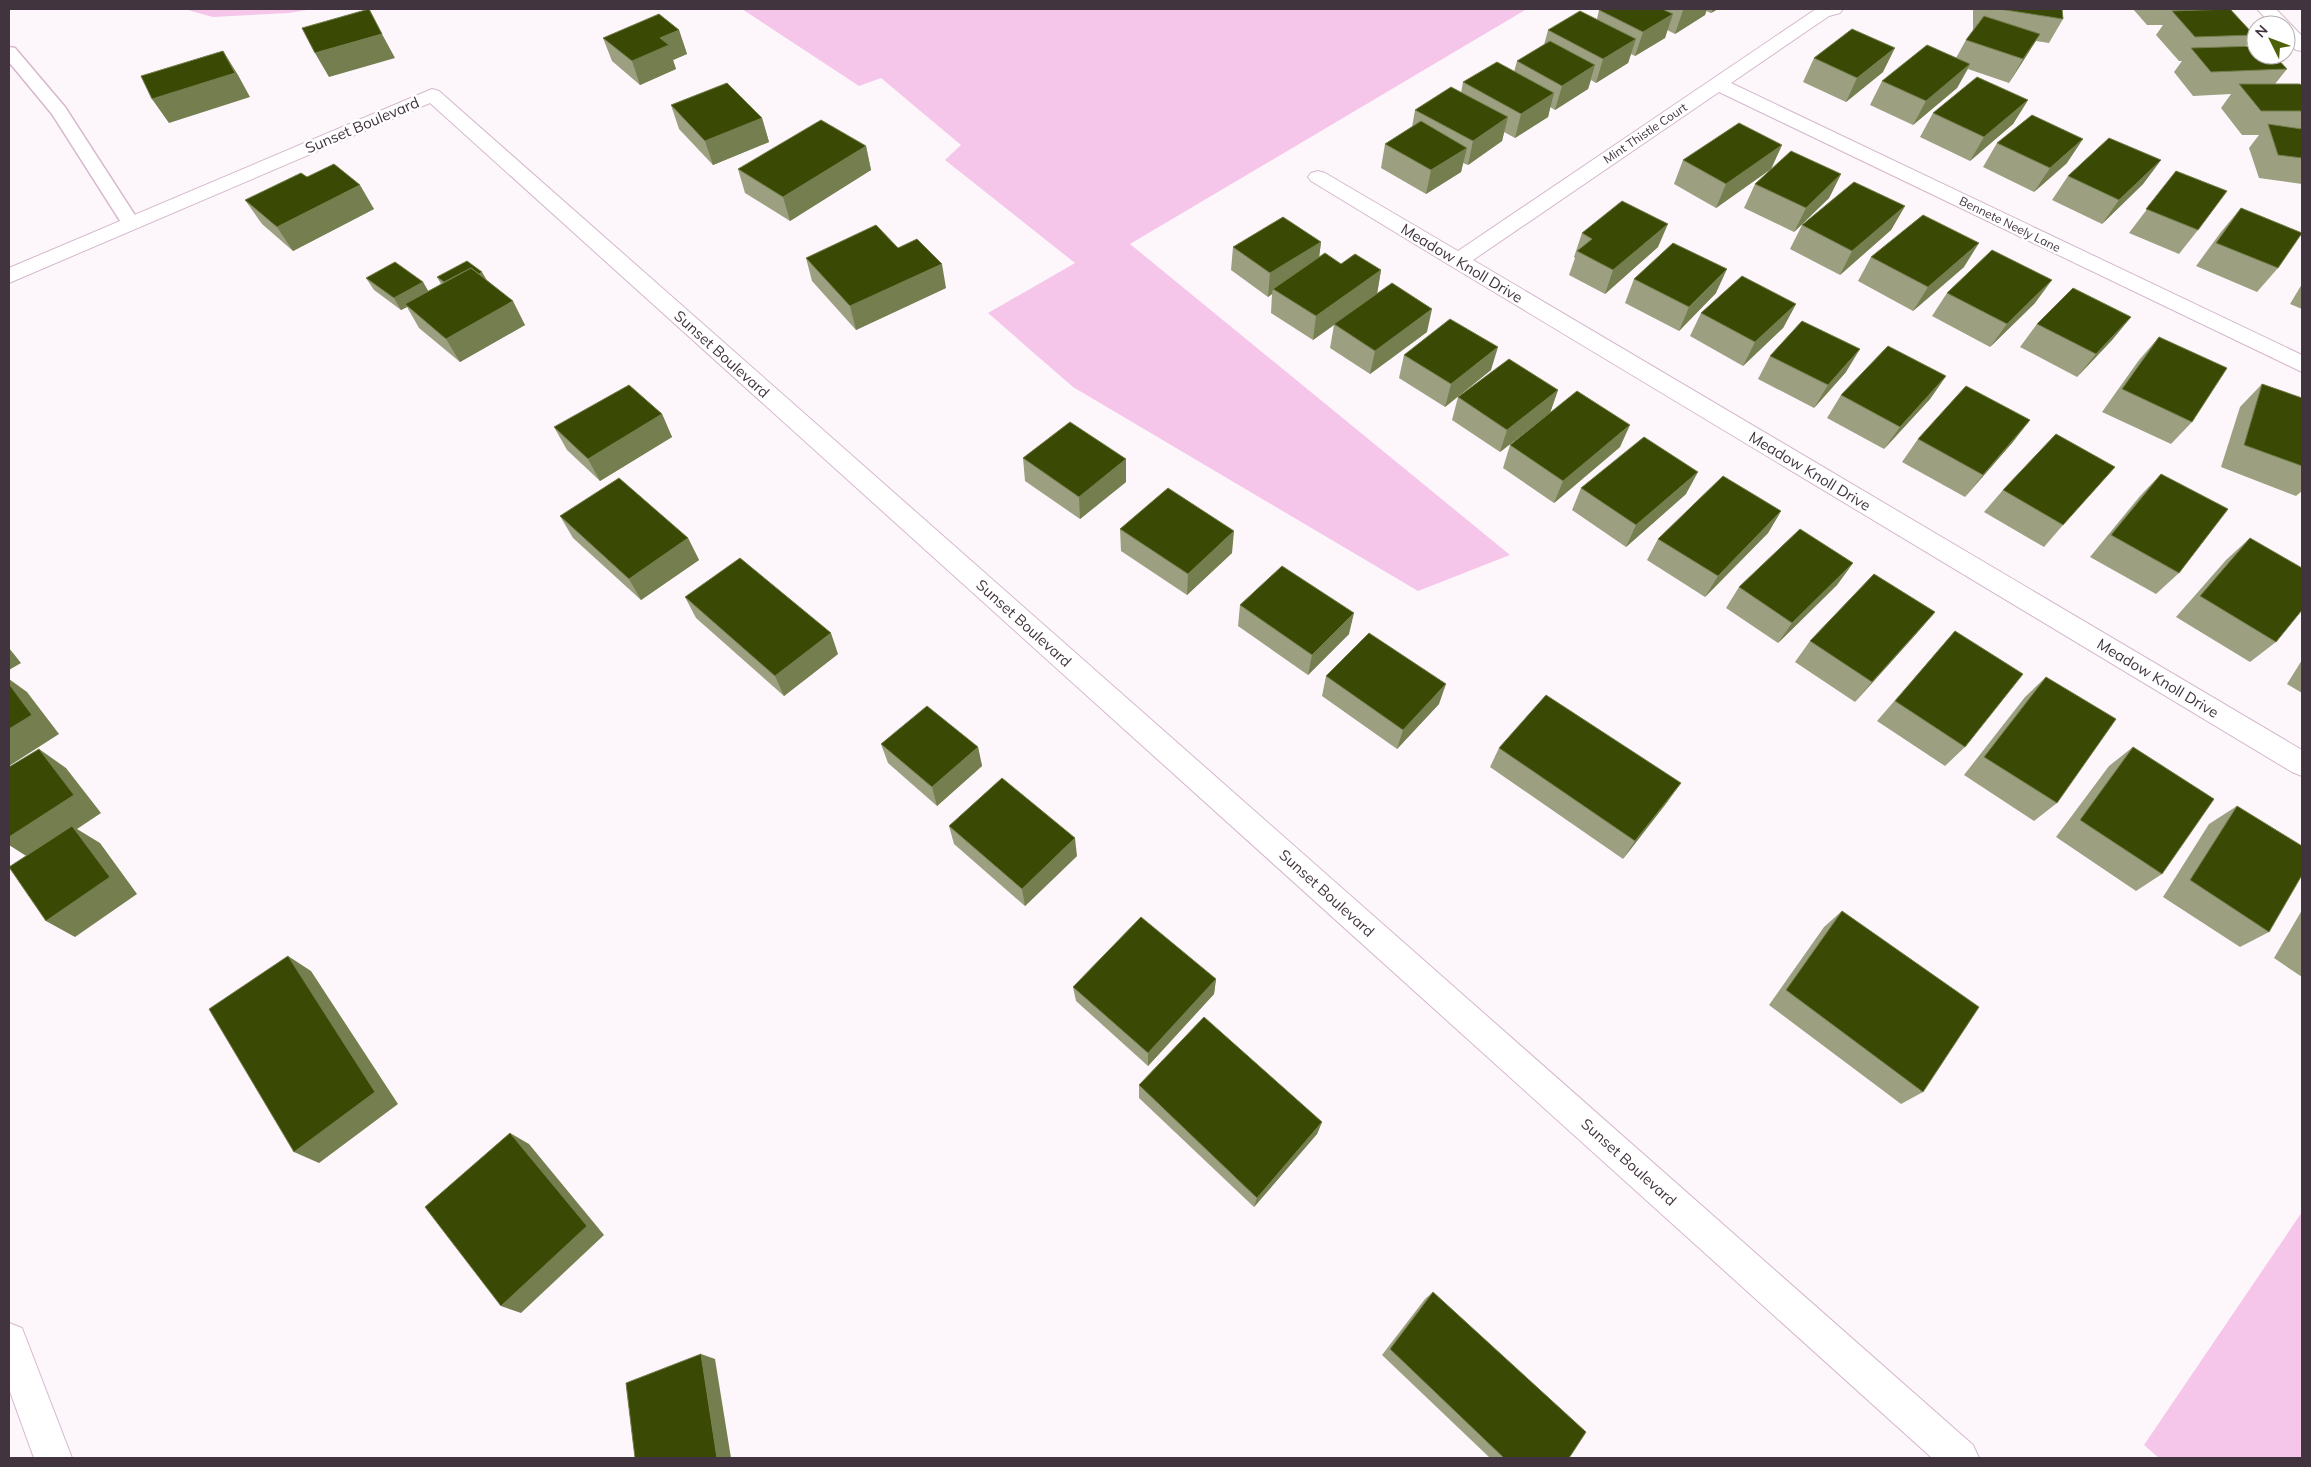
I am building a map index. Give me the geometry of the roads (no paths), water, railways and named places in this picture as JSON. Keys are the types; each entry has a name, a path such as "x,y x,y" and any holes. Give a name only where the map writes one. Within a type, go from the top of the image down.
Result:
{"street":[{"name":"Mint Thistle Court","path":"1458,261 1823,12 1834,9"},
{"name":"Bennete Neely Lane","path":"1717,84 2302,364"},
{"name":"Sunset Boulevard","path":"9,276 432,95 1960,1458"},
{"name":"Meadow Knoll Drive","path":"1318,177 2302,764"},
{"path":"9,1341 53,1458"}],"lane":[{"path":"9,52 59,111 131,223"}]}
